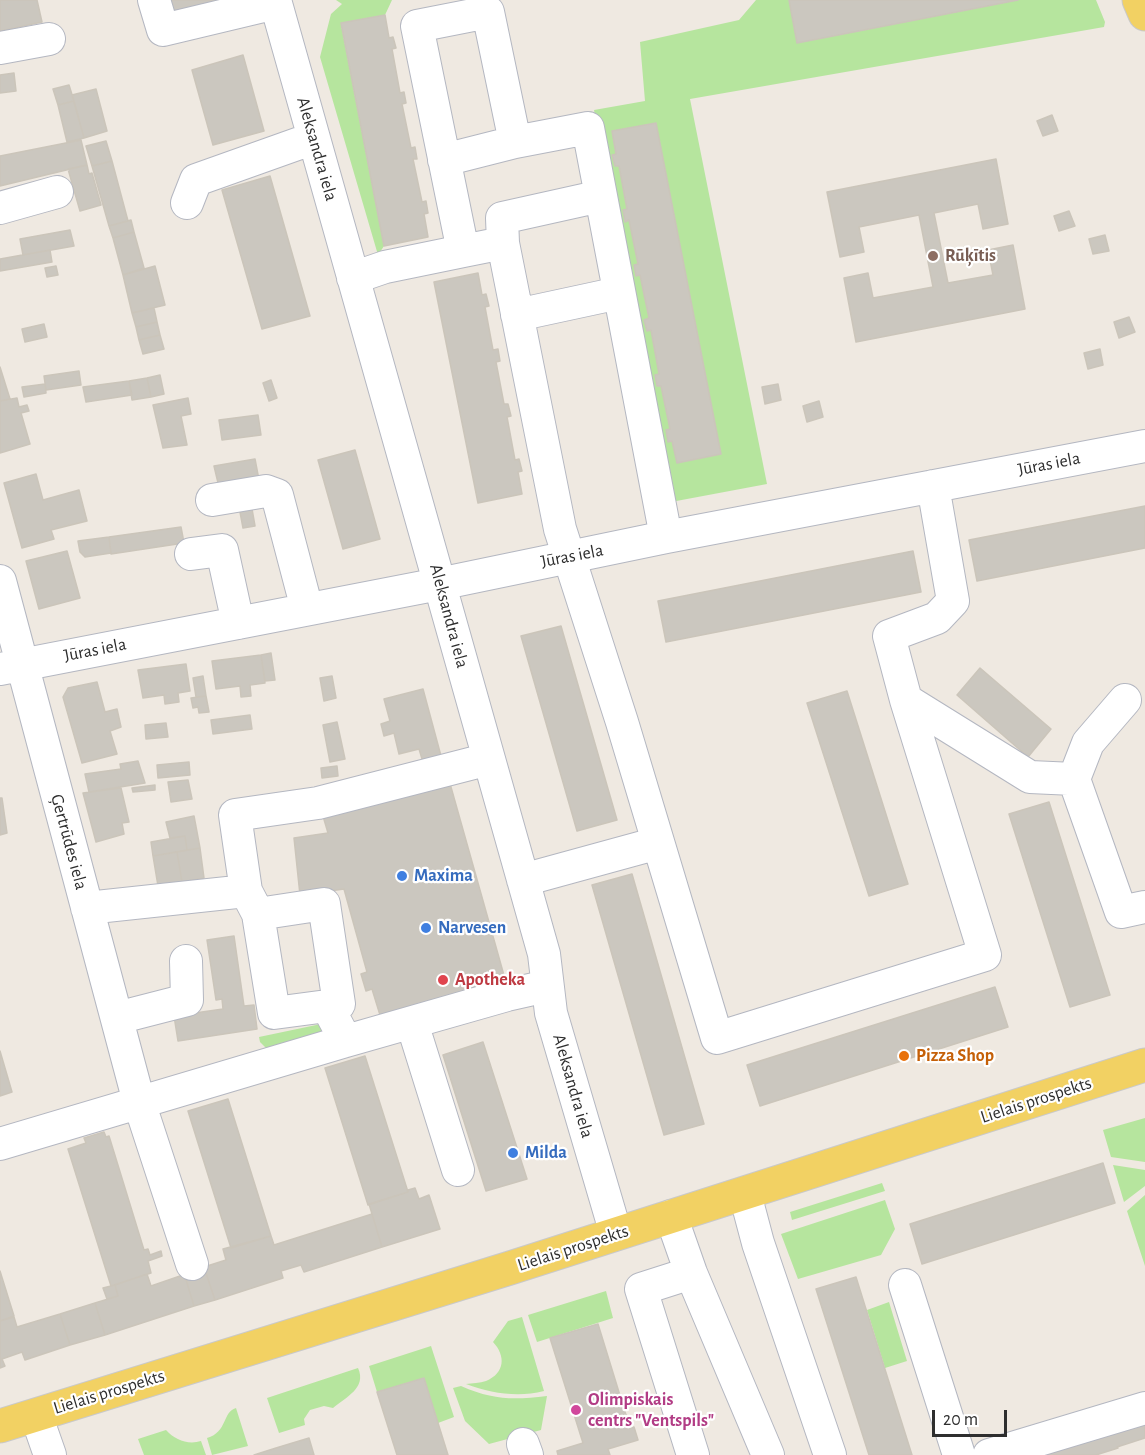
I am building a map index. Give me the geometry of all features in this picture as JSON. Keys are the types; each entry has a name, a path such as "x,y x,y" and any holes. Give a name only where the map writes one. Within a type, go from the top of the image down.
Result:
{"main road":[{"path":"1138,0 1145,14"},
{"name":"Lielais prospekts","path":"0,1426 745,1194 1145,1065"}],"street":[{"path":"154,0 163,30 276,2"},
{"name":"Aleksandra iela","path":"276,2 544,954 551,1013 616,1234"},
{"path":"463,250 417,26 488,12 515,142"},
{"path":"0,48 49,39"},
{"path":"444,160 515,142 588,128 666,537"},
{"path":"187,203 196,180 314,138"},
{"path":"0,208 57,192"},
{"path":"601,196 502,218 503,243 560,529 717,1038 985,955 906,700 889,636 937,618 952,601 933,486"},
{"path":"353,278 385,267 503,243"},
{"path":"517,315 619,293"},
{"name":"Jūras iela","path":"11,667 439,584 666,537 1145,446"},
{"path":"212,500 266,491 277,495 307,609"},
{"path":"192,554 222,550 238,623"},
{"name":"Ģertrūdes iela","path":"0,581 11,667 87,908 139,1102 192,1264"},
{"path":"906,700 1029,777 1074,779"},
{"path":"1125,700 1088,743 1074,779 1122,912 1145,907"},
{"path":"87,908 252,902 324,904 339,1004 274,1013 252,902 235,815 318,803 489,759"},
{"path":"523,880 658,843"},
{"path":"117,1018 187,1000 186,961"},
{"path":"0,1144 346,1041 507,995 547,986"},
{"path":"327,1006 346,1041"},
{"path":"412,1023 458,1170"},
{"path":"745,1194 758,1243 830,1455"},
{"path":"671,1216 691,1274 768,1455"},
{"path":"691,1274 641,1289 693,1455"},
{"path":"905,1285 959,1455"},
{"path":"989,1455 1145,1408"},
{"path":"36,1415 50,1455"}],"green space":[{"path":"336,0 392,0 385,15 341,24 384,246 378,255 320,57 331,14 342,4"},
{"path":"756,0 789,0 797,43 1018,0 1096,0 1105,22 1104,27 690,99 767,484 671,502 594,110 645,101 640,42 739,20"},
{"path":"321,1024 328,1033 268,1050 260,1042 259,1037"},
{"path":"1145,1118 1145,1162 1111,1157 1103,1130"},
{"path":"1113,1165 1145,1170 1145,1186 1124,1202"},
{"path":"882,1183 885,1191 792,1220 790,1212"},
{"path":"1145,1195 1145,1266 1127,1211"},
{"path":"885,1200 895,1229 881,1255 798,1279 781,1234"},
{"path":"606,1291 613,1318 537,1342 528,1315"},
{"path":"889,1302 907,1361 885,1368 867,1310"},
{"path":"522,1317 544,1391 504,1394 466,1384 486,1381 497,1374 502,1358 493,1342 508,1321"},
{"path":"431,1346 454,1417 438,1423 424,1378 377,1392 369,1366"},
{"path":"358,1368 360,1381 349,1396 333,1408 324,1406 310,1410 304,1419 305,1425 279,1433 267,1398"},
{"path":"461,1386 503,1398 547,1396 541,1430 489,1444 465,1421 453,1388"},
{"path":"236,1408 248,1446 212,1455 207,1438 222,1427 229,1414"},
{"path":"166,1430 182,1441 201,1441 206,1455 144,1455 138,1439"}],"building":[{"path":"0,0 37,0 42,22 0,31"},
{"path":"164,0 227,0 170,20"},
{"path":"789,0 1018,0 797,43"},
{"path":"385,15 389,38 393,37 396,48 392,49 400,93 404,92 406,103 402,104 411,148 415,147 417,159 413,159 422,202 426,201 428,213 424,214 428,237 384,246 341,23"},
{"path":"243,55 264,131 213,145 192,70"},
{"path":"14,73 16,91 0,93 0,75"},
{"path":"69,85 74,101 58,105 53,89"},
{"path":"96,89 107,131 84,138 72,95"},
{"path":"74,101 84,138 67,142 58,105"},
{"path":"1052,115 1058,131 1043,136 1037,121"},
{"path":"656,123 721,454 677,463 672,441 668,442 666,430 670,429 661,386 657,386 655,375 659,374 651,330 647,331 644,320 649,318 640,275 636,276 634,265 638,264 629,220 625,222 623,210 627,209 619,166 615,166 612,155 616,154 612,131"},
{"path":"81,140 87,165 0,186 0,156"},
{"path":"106,141 112,161 92,166 86,146"},
{"path":"996,159 1008,224 983,229 978,204 934,213 948,283 993,275 988,250 1013,245 1025,309 856,342 844,278 868,273 873,298 933,287 919,215 859,227 864,252 840,257 827,192"},
{"path":"112,161 128,221 109,226 92,166"},
{"path":"87,165 89,174 92,173 101,205 80,211 68,169"},
{"path":"270,176 310,316 262,329 222,190"},
{"path":"1069,211 1075,226 1059,231 1054,216"},
{"path":"131,220 134,232 113,238 109,226"},
{"path":"70,230 74,246 23,255 20,239"},
{"path":"134,232 144,268 123,275 113,238"},
{"path":"1105,235 1109,251 1093,254 1089,239"},
{"path":"50,250 52,262 0,271 0,259"},
{"path":"56,266 58,275 47,277 45,268"},
{"path":"155,266 165,305 132,313 123,275"},
{"path":"478,273 482,295 486,294 489,306 485,307 493,350 498,349 500,361 496,362 504,404 508,404 511,416 507,417 515,460 519,459 522,471 518,472 522,494 478,503 434,282"},
{"path":"154,308 157,322 136,327 132,313"},
{"path":"1129,317 1135,332 1119,338 1114,322"},
{"path":"157,322 160,335 139,340 136,327"},
{"path":"44,324 47,337 25,342 22,329"},
{"path":"160,335 164,349 143,354 139,340"},
{"path":"1100,349 1103,365 1088,369 1084,353"},
{"path":"0,367 10,399 0,401"},
{"path":"79,371 81,385 46,390 44,376"},
{"path":"160,375 164,394 151,397 147,378"},
{"path":"147,378 151,397 132,400 129,381"},
{"path":"271,380 277,398 269,401 263,383"},
{"path":"129,381 132,395 86,402 83,387"},
{"path":"45,384 46,393 24,397 22,387"},
{"path":"778,384 781,400 765,404 762,387"},
{"path":"17,398 19,407 27,405 29,411 21,413 30,444 0,453 0,401"},
{"path":"188,398 191,414 181,416 187,445 163,448 153,405"},
{"path":"819,401 823,417 807,422 803,406"},
{"path":"258,415 261,435 222,440 219,420"},
{"path":"355,450 380,539 343,549 318,460"},
{"path":"255,459 259,480 219,487 214,466"},
{"path":"36,474 43,500 79,490 87,521 51,530 54,539 22,548 4,483"},
{"path":"1145,506 1145,548 977,581 969,540"},
{"path":"252,509 255,526 243,528 240,512"},
{"path":"181,527 184,543 111,554 109,537"},
{"path":"109,537 111,553 85,557 80,552 78,541"},
{"path":"67,551 80,598 39,609 26,561"},
{"path":"913,551 921,592 666,642 658,601"},
{"path":"561,626 617,820 577,831 521,636"},
{"path":"271,653 275,680 265,681 261,655"},
{"path":"261,655 265,683 250,685 251,696 241,697 240,686 216,689 212,661"},
{"path":"186,664 190,691 178,693 179,702 165,704 164,695 143,698 138,670"},
{"path":"980,668 1051,729 1028,757 957,695"},
{"path":"203,676 206,696 196,697 193,678"},
{"path":"332,676 336,698 324,701 320,678"},
{"path":"97,682 105,712 117,709 121,727 110,731 117,754 82,763 63,697 68,688"},
{"path":"423,689 441,756 423,762 419,749 399,754 394,733 384,736 381,724 390,721 384,699"},
{"path":"847,691 908,884 869,896 807,703"},
{"path":"206,696 209,712 199,713 198,707 193,708 191,698"},
{"path":"250,715 252,729 213,734 211,720"},
{"path":"337,722 345,759 330,762 323,725"},
{"path":"166,723 168,737 146,739 145,725"},
{"path":"138,761 145,783 89,792 85,774 121,769 120,764"},
{"path":"189,762 190,775 158,778 157,765"},
{"path":"337,766 338,776 322,778 321,768"},
{"path":"188,780 192,799 171,802 168,782"},
{"path":"449,780 505,979 380,1015 372,989 366,991 361,974 367,972 344,889 300,895 294,838 328,833 323,816"},
{"path":"155,785 155,790 133,792 132,788"},
{"path":"121,788 129,822 122,823 124,834 96,842 83,793"},
{"path":"0,798 2,798 7,833 0,835"},
{"path":"1049,802 1110,995 1070,1007 1009,814"},
{"path":"194,816 200,848 187,850 185,836 170,838 166,822"},
{"path":"185,836 187,850 153,856 151,842"},
{"path":"200,848 204,878 182,882 177,852"},
{"path":"177,852 182,882 158,886 153,856"},
{"path":"632,874 704,1124 664,1135 592,885"},
{"path":"234,936 244,1006 254,1005 257,1029 178,1041 174,1016 223,1009 222,999 216,1000 207,940"},
{"path":"995,987 1008,1027 760,1106 747,1065"},
{"path":"483,1042 527,1179 486,1191 443,1055"},
{"path":"0,1051 12,1092 0,1096"},
{"path":"365,1056 408,1192 368,1205 325,1068"},
{"path":"228,1099 271,1236 231,1248 188,1111"},
{"path":"104,1132 106,1137 109,1136 144,1250 148,1249 150,1255 161,1251 162,1256 148,1261 151,1273 111,1286 68,1149 86,1143 84,1138"},
{"path":"1103,1163 1115,1203 922,1264 910,1224"},
{"path":"415,1188 419,1199 429,1195 440,1229 382,1247 369,1204"},
{"path":"372,1214 382,1247 304,1272 301,1265 281,1271 283,1278 215,1300 204,1267 226,1260 223,1249 271,1236 274,1245"},
{"path":"204,1267 215,1300 194,1306 184,1273"},
{"path":"0,1271 14,1316 0,1321"},
{"path":"184,1273 194,1306 105,1335 95,1303 118,1296 115,1285 147,1274 151,1286"},
{"path":"856,1277 912,1455 869,1455 816,1289"},
{"path":"115,1285 118,1296 107,1299 103,1288"},
{"path":"95,1303 105,1335 70,1345 60,1314"},
{"path":"60,1314 70,1345 25,1360 22,1352 2,1359 5,1366 0,1368 0,1321 14,1317 17,1327"},
{"path":"598,1324 630,1428 634,1427 638,1440 608,1449 610,1455 558,1455 557,1451 583,1443 550,1338"},
{"path":"424,1378 448,1455 397,1455 377,1392"},
{"path":"1145,1414 1145,1438 1118,1448 1096,1455 1019,1455"},
{"path":"309,1438 314,1455 254,1455 276,1448"}],"place":[{"name":"Rūķītis","path":"933,256"},
{"name":"Maxima","path":"402,876"},
{"name":"Narvesen","path":"426,928"},
{"name":"Apotheka","path":"443,980"},
{"name":"Pizza Shop","path":"904,1056"},
{"name":"Milda","path":"513,1153"},
{"name":"Olimpiskais centrs \"Ventspils\"","path":"576,1410"}]}
